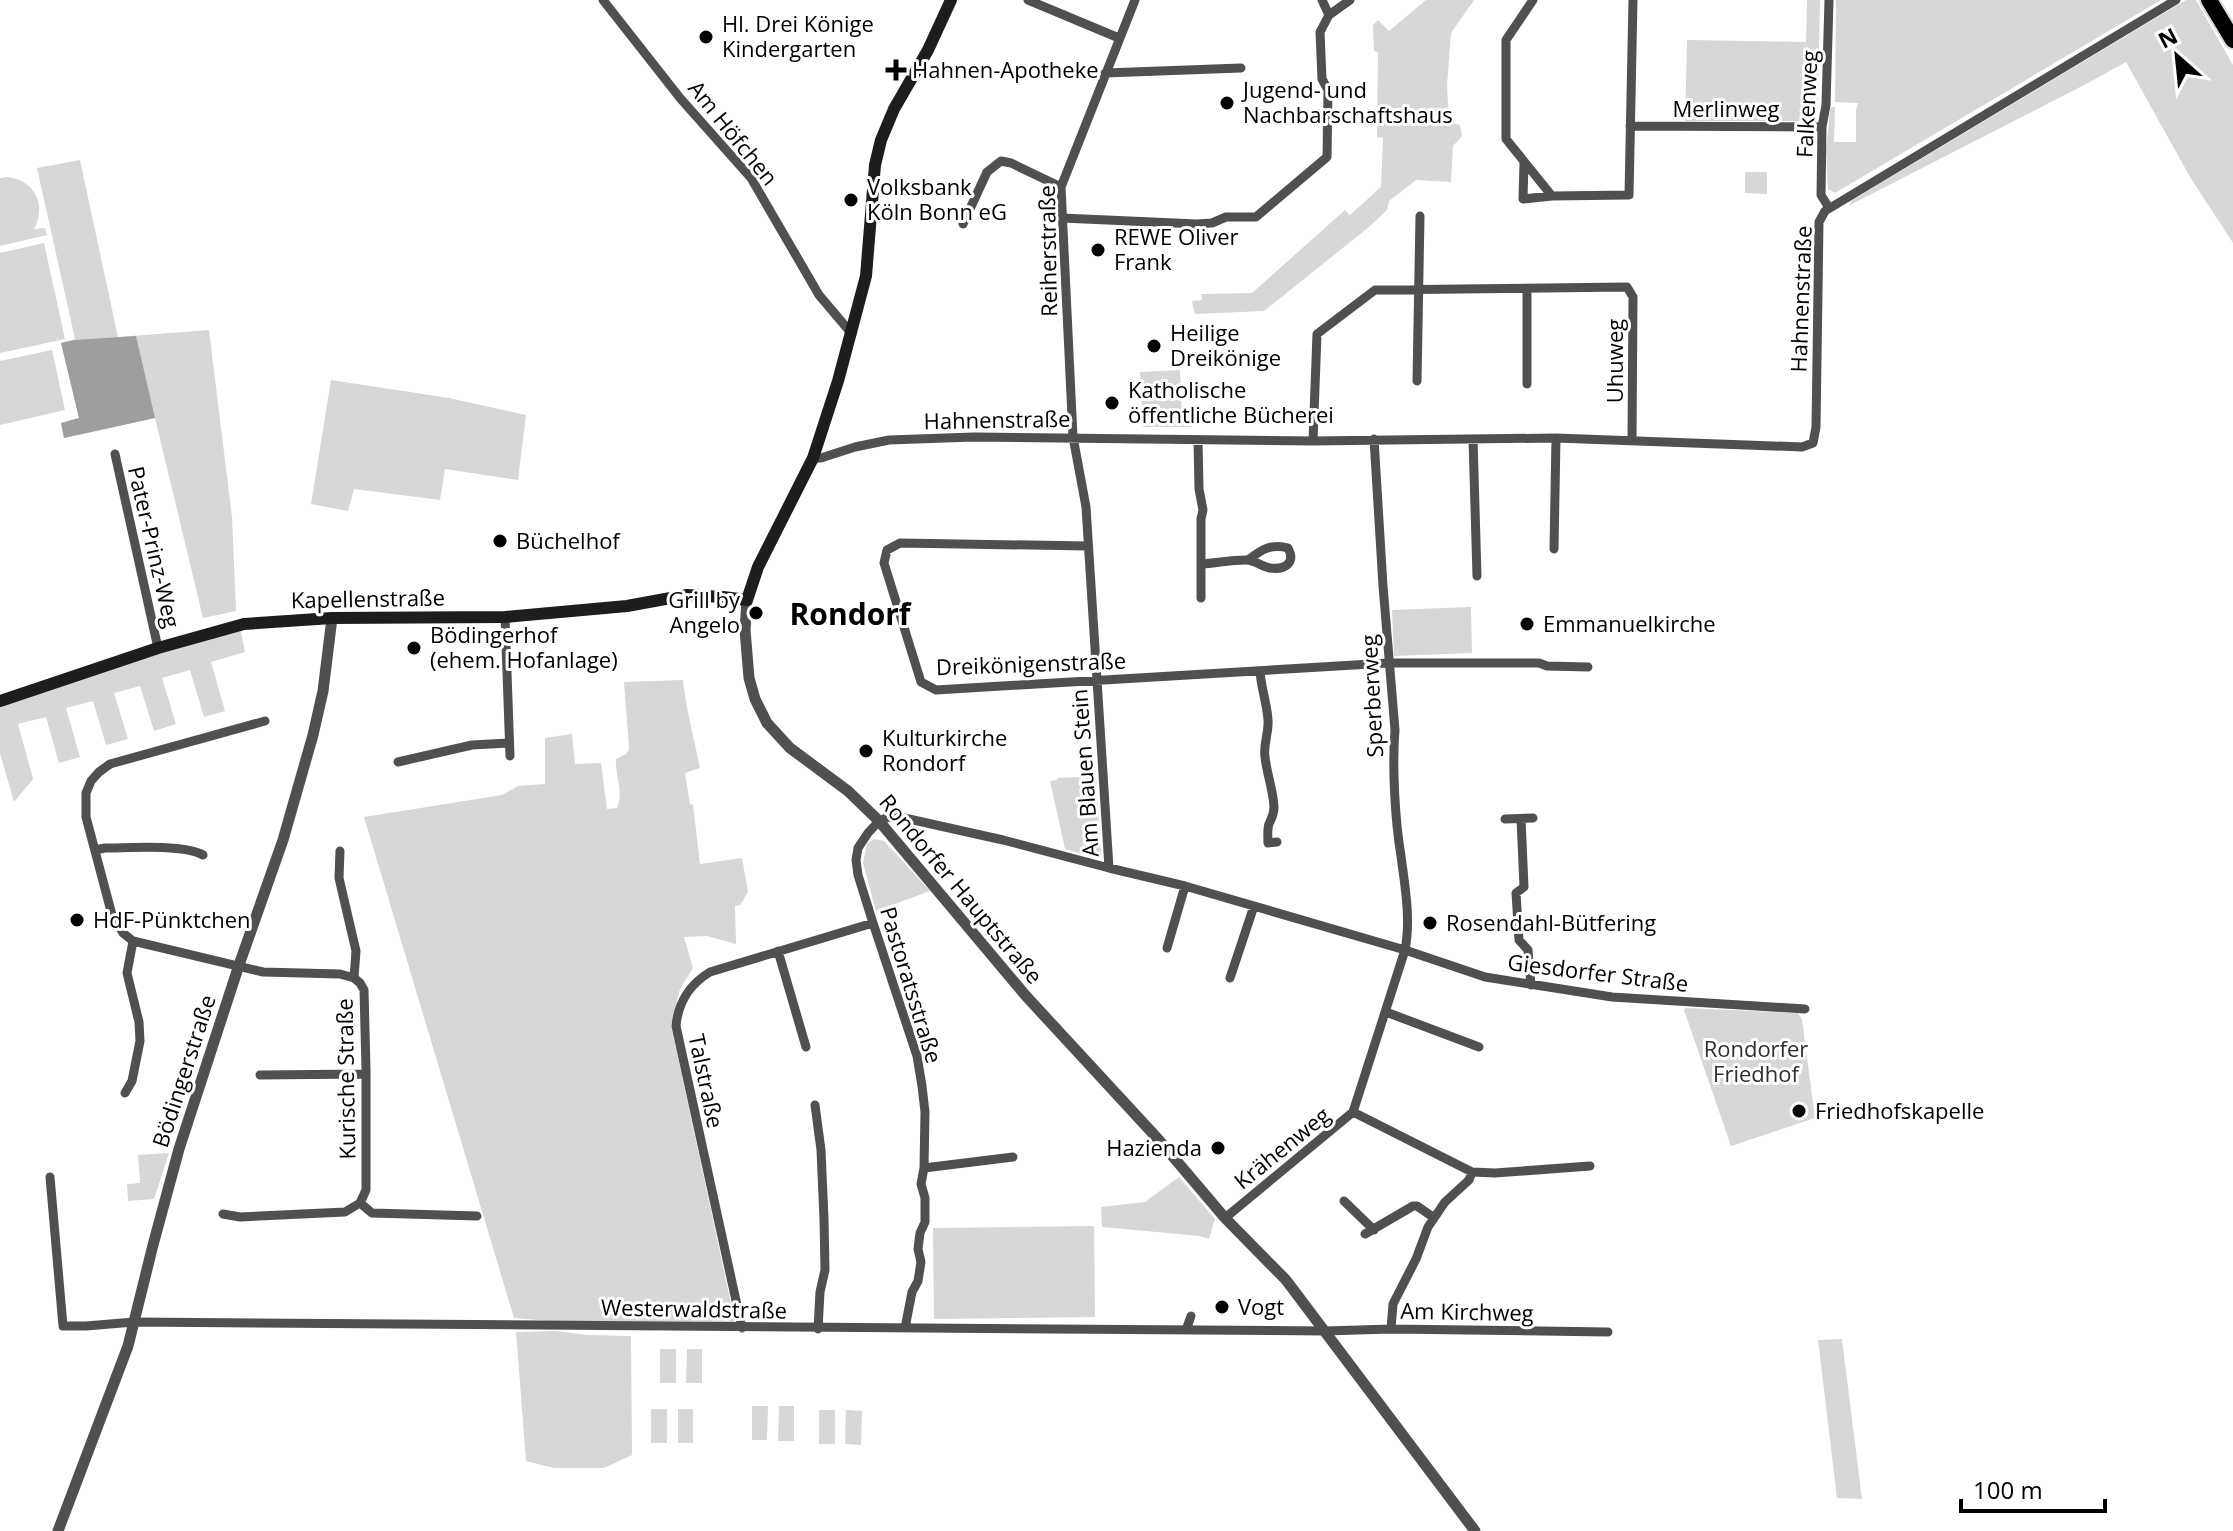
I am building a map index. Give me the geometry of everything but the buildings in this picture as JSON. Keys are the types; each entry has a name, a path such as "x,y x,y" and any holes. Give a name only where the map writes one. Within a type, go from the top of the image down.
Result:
{"highway":[{"path":"2209,0 2233,40"}],"main road":[{"name":"Rondorfer Hauptstraße","path":"747,600 758,567 813,458 852,334 866,276 875,165 881,140 951,0"},
{"name":"Kapellenstraße","path":"0,701 158,648 244,624 332,618 505,617 627,606 687,595 747,600"}],"street":[{"path":"1028,0 1119,38"},
{"name":"Reiherstraße","path":"1073,437 1061,187 1135,0"},
{"path":"1322,0 1329,15"},
{"path":"1062,218 1197,224 1212,223 1226,217 1256,217 1327,157 1328,90 1322,79 1320,32 1329,15 1350,0"},
{"path":"1533,0 1506,40 1506,139 1552,196"},
{"path":"1524,163 1523,199 1629,195 1633,0"},
{"name":"Falkenweg","path":"1829,0 1821,195 1829,208"},
{"name":"Hahnenstraße","path":"813,458 889,440 1073,437 1313,441 1556,438 1802,447 1813,443 1816,427 1821,216 1829,208 2176,0"},
{"name":"Am Höfchen","path":"609,2 680,98 751,178 819,295 852,334"},
{"path":"1105,73 1241,68"},
{"name":"Merlinweg","path":"1630,126 1822,127"},
{"path":"963,224 987,172 1001,161 1061,187"},
{"path":"1417,381 1420,216"},
{"name":"Uhuweg","path":"1313,441 1317,334 1375,290 1627,287 1633,297 1632,440"},
{"path":"1527,290 1527,384"},
{"name":"Am Blauen Stein","path":"1073,437 1086,507 1109,868"},
{"path":"1554,549 1556,438"},
{"name":"Sperberweg","path":"1374,439 1388,663 1394,704 1393,751 1400,854 1405,878 1408,935 1405,950"},
{"path":"1473,439 1477,576"},
{"path":"1198,440 1199,489 1203,510 1201,598"},
{"name":"Pater-Prinz-Weg","path":"115,454 158,648"},
{"name":"Dreikönigenstraße","path":"1088,546 900,543 887,550 884,563 921,682 936,690 1388,663 1539,663 1588,667"},
{"path":"1202,564 1248,560"},
{"name":"Rondorfer Hauptstraße","path":"747,600 745,630 749,678 767,723 790,748 848,791 879,821 1026,996 1158,1139 1225,1218 1286,1280 1475,1531"},
{"path":"505,617 510,756"},
{"name":"Bödingerstraße","path":"58,1531 128,1346 179,1149 283,840 313,735 332,618"},
{"path":"1260,671 1268,719 1265,760 1274,802 1274,817 1268,826 1268,843 1277,842"},
{"path":"125,1093 132,1081 140,1041 139,1022 127,973 133,941 123,933 112,915 84,805 86,793 99,772 110,764 265,721"},
{"path":"398,762 472,745 509,743"},
{"name":"Giesdorfer Straße","path":"879,821 900,817 1185,886 1405,950 1485,977 1612,997 1805,1009"},
{"path":"1505,819 1533,818"},
{"path":"1521,819 1524,887 1516,893 1517,915 1519,940 1528,950 1531,985"},
{"name":"Pastoratsstraße","path":"879,821 858,848 858,875 917,1056 925,1112 921,1184 925,1198 925,1222 918,1249 921,1262 918,1281 912,1292 905,1328"},
{"path":"95,850 177,849 203,855"},
{"path":"340,851 339,878 356,951 354,978"},
{"path":"1167,948 1185,886"},
{"path":"1230,978 1254,906"},
{"name":"Talstraße","path":"742,1328 676,1017 684,997 699,979 710,972 873,923"},
{"name":"Kurische Straße","path":"133,941 263,972 340,974 360,983 364,990 366,1074 366,1190 360,1203"},
{"name":"Krähenweg","path":"1225,1218 1353,1112 1405,950"},
{"path":"778,951 806,1047"},
{"path":"1386,1012 1479,1047"},
{"path":"260,1075 366,1074"},
{"path":"815,1105 821,1150 825,1270 818,1329"},
{"path":"1353,1112 1472,1172 1590,1166"},
{"path":"924,1168 1013,1157"},
{"path":"1391,1329 1393,1304 1433,1217 1469,1180 1472,1172"},
{"name":"Westerwaldstraße","path":"50,1177 63,1326 134,1322 1325,1331"},
{"path":"1344,1201 1370,1232 1413,1206 1433,1217"},
{"path":"223,1214 255,1216 345,1212 360,1203 372,1213 477,1216"},
{"path":"1186,1330 1191,1316"},
{"name":"Am Kirchweg","path":"1325,1331 1608,1332"}],"green space":[{"path":"1426,0 1474,0 1451,33 1447,85 1449,122 1460,125 1462,136 1453,146 1451,182 1416,180 1389,201 1387,210 1369,227 1264,311 1195,314 1192,301 1202,300 1201,294 1252,293 1345,210 1350,215 1381,187 1383,138 1377,137 1378,52 1374,51 1373,25 1378,20 1389,31"},
{"path":"1807,0 1820,0 1818,104 1812,118 1806,121 1685,121 1687,40 1806,42"},
{"path":"1836,0 2161,0 1835,193 1828,189 1826,151 1830,110 1835,107 1834,142 1856,142 1858,103 1835,102"},
{"path":"2186,0 2196,0 2233,65 2233,243 2190,177 2126,62 1850,205 1851,201"},
{"path":"80,160 118,337 209,330 232,517 236,611 203,618 155,418 64,438 61,423 79,418 61,343 75,339 37,168"},
{"path":"1745,172 1767,172 1767,194 1745,193"},
{"path":"0,178 25,183 36,195 39,211 34,229 45,228 47,235 0,246"},
{"path":"44,243 65,339 0,353 0,253"},
{"path":"52,350 65,410 0,425 0,361"},
{"path":"1180,370 1182,415 1190,415 1192,427 1143,427 1140,372"},
{"path":"331,380 449,398 526,415 518,480 445,469 440,500 354,489 348,511 311,504"},
{"path":"1471,607 1472,653 1394,656 1392,610"},
{"path":"240,628 245,652 211,662 225,711 204,717 190,670 162,678 176,724 154,731 140,686 114,693 128,739 106,745 93,701 66,708 80,757 59,763 46,717 18,724 33,779 14,802 0,753 0,704"},
{"path":"683,680 700,768 685,773 690,804 693,805 700,864 742,858 748,892 740,905 735,906 736,944 707,936 684,937 693,968 680,989 671,1025 735,1322 514,1318 364,817 502,795 518,786 545,784 545,738 572,734 575,764 601,763 607,809 617,808 620,796 616,759 629,749 624,682"},
{"path":"1096,776 1101,854 1096,858 1065,849 1050,781"},
{"path":"874,839 884,841 930,891 876,911 863,863 867,844"},
{"name":"Rondorfer Friedhof","path":"1684,1010 1798,1013 1802,1019 1815,1118 1731,1146"},
{"path":"169,1153 154,1199 128,1201 127,1184 140,1183 138,1155"},
{"path":"1179,1177 1215,1219 1209,1239 1102,1227 1101,1207 1145,1202"},
{"path":"1094,1226 1095,1317 934,1319 933,1228"},
{"path":"516,1332 631,1336 632,1455 604,1468 554,1468 526,1461"},
{"path":"1842,1339 1862,1499 1837,1498 1818,1340"},
{"path":"660,1349 676,1349 676,1383 660,1383"},
{"path":"687,1349 702,1349 702,1383 686,1383"},
{"path":"752,1406 768,1406 767,1440 752,1440"},
{"path":"779,1406 794,1406 794,1441 778,1441"},
{"path":"651,1409 667,1409 667,1443 651,1443"},
{"path":"678,1409 693,1409 693,1443 678,1443"},
{"path":"819,1410 835,1410 835,1444 819,1444"},
{"path":"846,1410 862,1411 861,1445 845,1444"}],"shaded area":[{"path":"136,336 155,418 64,438 61,423 79,418 61,343"}],"place":[{"name":"Hl. Drei Könige Kindergarten","path":"706,37"},
{"name":"Hahnen-Apotheke","path":"896,70"},
{"name":"Jugend- und Nachbarschaftshaus","path":"1227,103"},
{"name":"Volksbank Köln Bonn eG","path":"851,200"},
{"name":"REWE Oliver Frank","path":"1098,250"},
{"name":"Heilige Dreikönige","path":"1154,346"},
{"name":"Katholische öffentliche Bücherei","path":"1112,403"},
{"name":"Büchelhof","path":"500,541"},
{"name":"Grill by Angelo","path":"756,613"},
{"name":"Emmanuelkirche","path":"1527,624"},
{"name":"Bödingerhof (ehem. Hofanlage)","path":"414,648"},
{"name":"Kulturkirche Rondorf","path":"866,751"},
{"name":"HdF-Pünktchen","path":"77,920"},
{"name":"Rosendahl-Bütfering","path":"1430,923"},
{"name":"Friedhofskapelle","path":"1799,1111"},
{"name":"Hazienda","path":"1218,1148"},
{"name":"Vogt","path":"1222,1307"}],"district":[{"name":"Rondorf","path":"850,615"}]}
